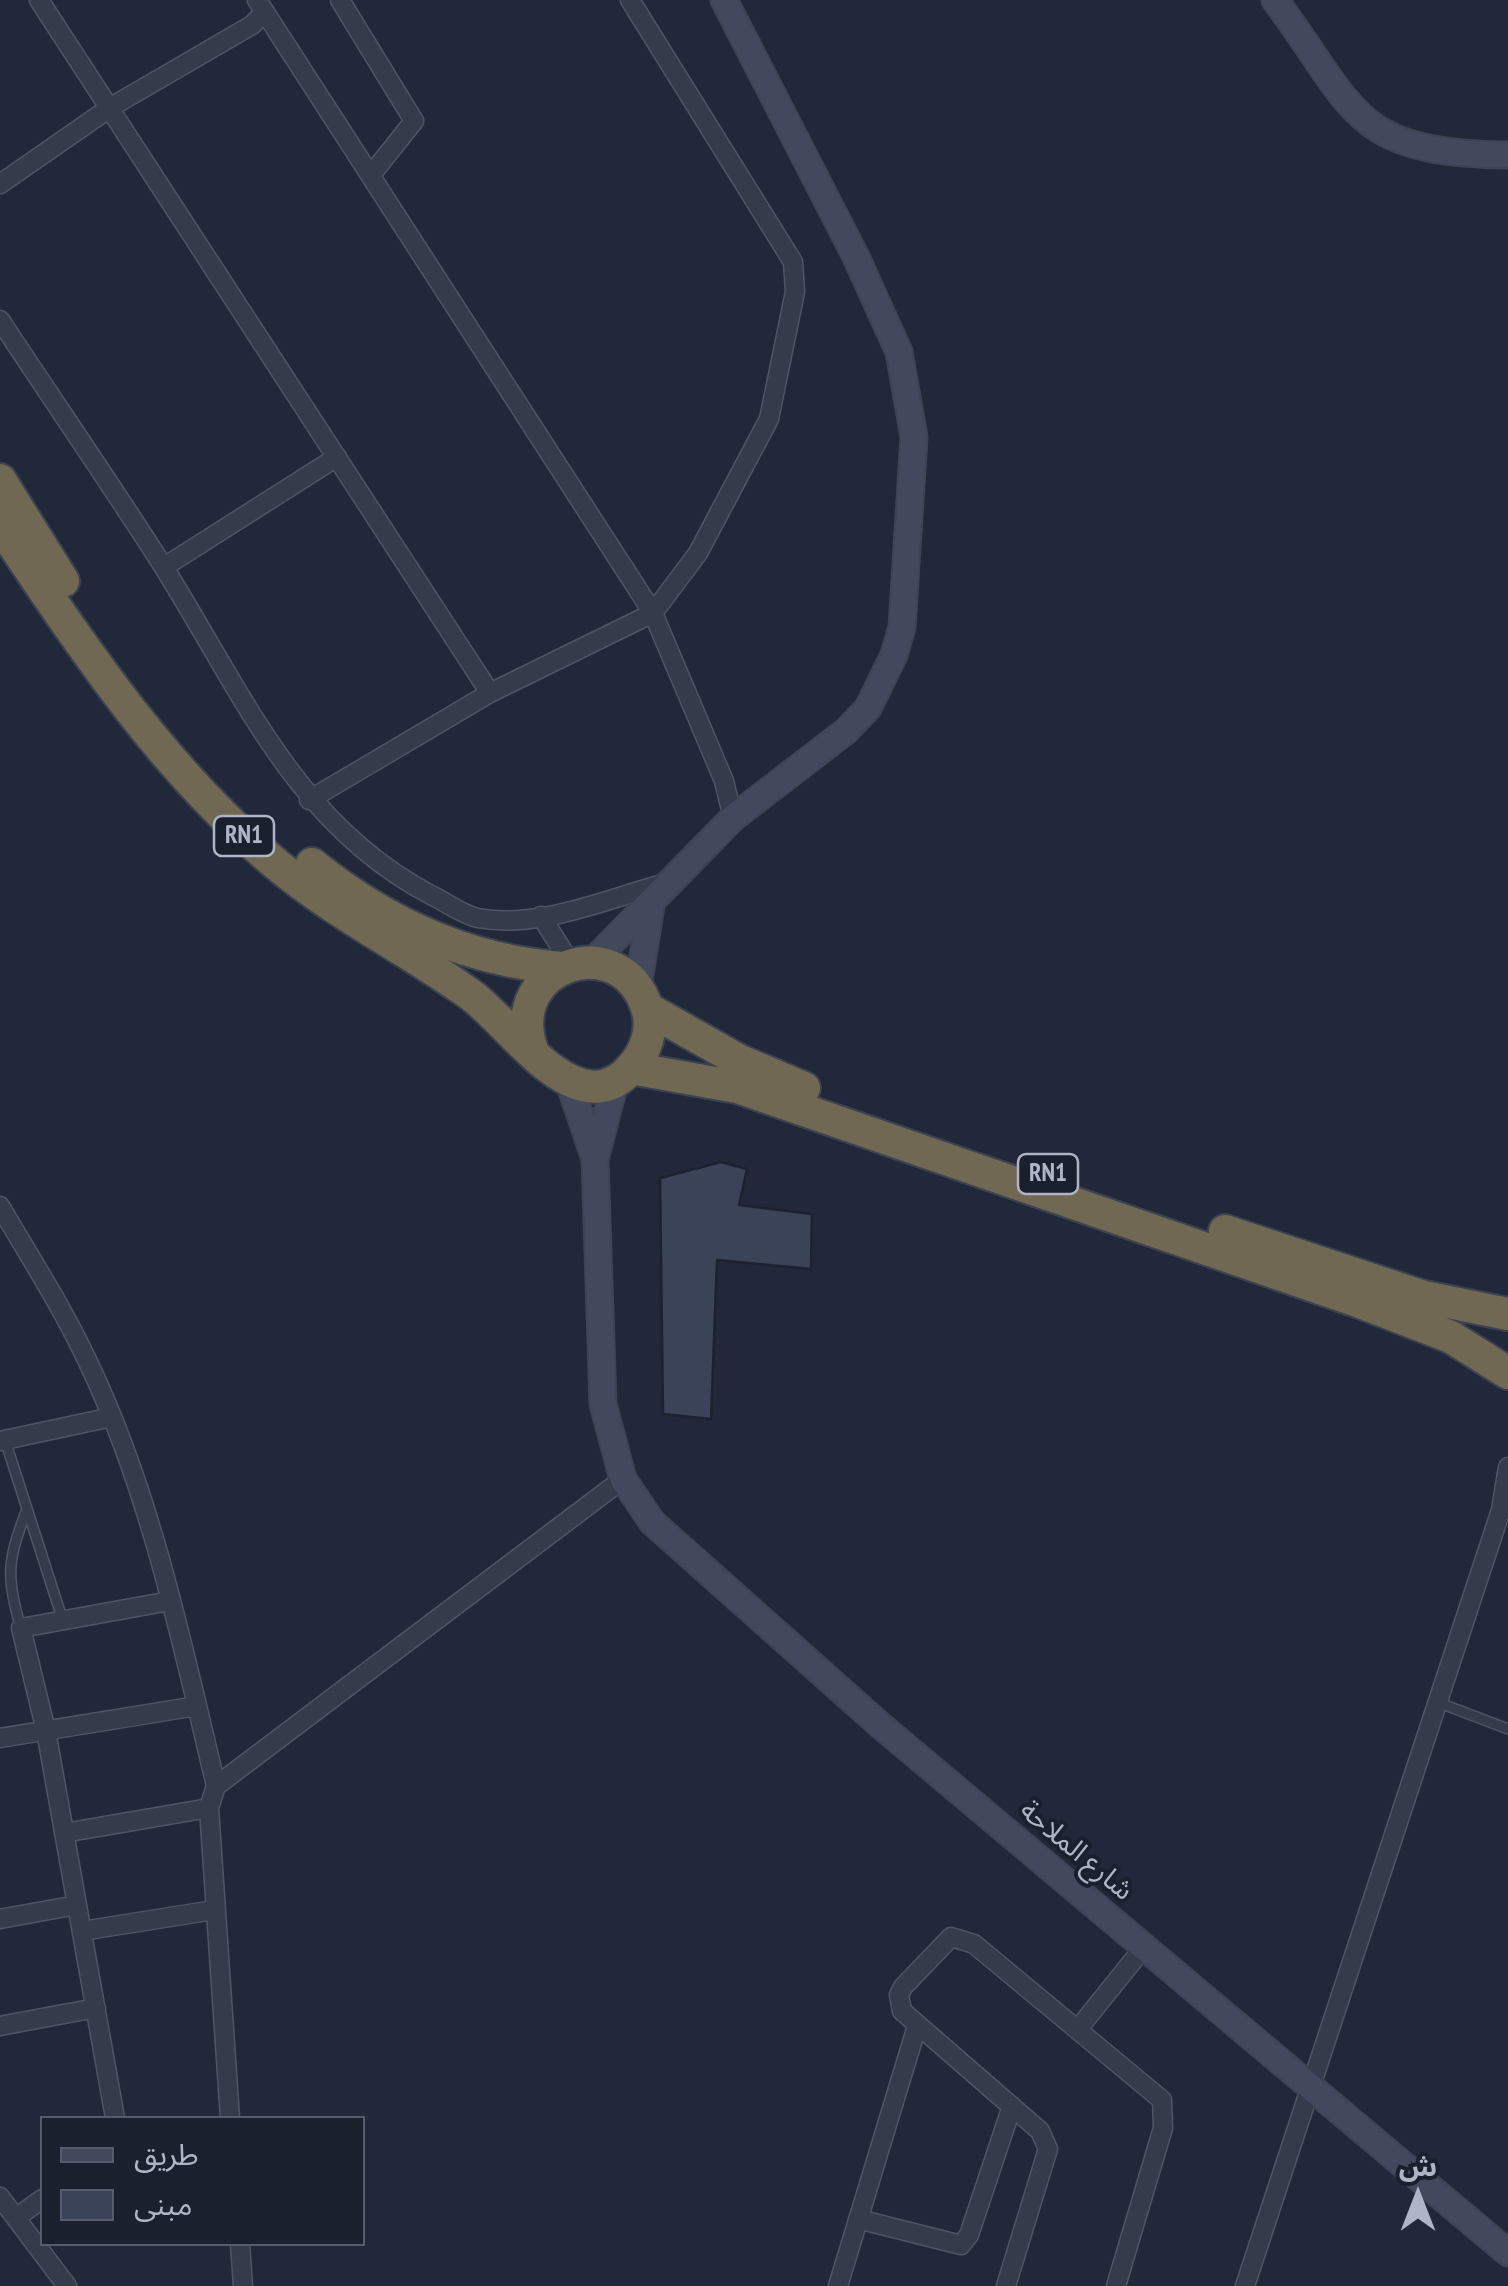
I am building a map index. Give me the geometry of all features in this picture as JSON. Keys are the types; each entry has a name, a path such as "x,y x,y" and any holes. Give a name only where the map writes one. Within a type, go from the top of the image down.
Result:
{"highway":[{"name":"RN1","path":"0,480 6,518 20,554 128,712 232,826 336,910 468,993 532,1050 541,1064 568,1082 601,1084 624,1073 737,1087 1430,1328 1508,1372"},
{"name":"RN1","path":"20,554 207,769 260,822 320,870 394,919 484,958 618,970 643,998 761,1071 914,1129 1389,1286 1508,1314"},
{"path":"532,1050 526,1024 532,997 575,965"},
{"path":"624,1073 647,1040 643,998"},
{"name":"RN1","path":"1508,1336 1504,1358 1508,1372"}],"street":[{"path":"39,0 490,694"},
{"path":"340,0 414,121 370,176"},
{"path":"310,800 490,694 653,614 698,553 769,419 795,292 793,262 630,0"},
{"path":"541,916 575,965 651,906 733,818 846,731 882,684 902,626 914,437 906,378 886,320 724,0"},
{"path":"1274,0 1342,100 1380,132 1438,151 1508,156"},
{"path":"0,184 111,107 252,25 261,6"},
{"path":"261,6 653,614 724,781 733,818"},
{"path":"0,320 164,567 269,742 310,800 360,851 401,879 476,918 516,921 671,882"},
{"path":"164,567 337,457"},
{"path":"643,998 651,906"},
{"path":"595,1160 624,1073"},
{"path":"568,1082 595,1160"},
{"name":"شارع الملاحة","path":"595,1160 602,1404 623,1478 652,1522 880,1725 1508,2254"},
{"path":"0,1206 88,1361 112,1417 170,1601 197,1706 216,1786 209,1808 230,2116"},
{"path":"2,1441 112,1417"},
{"path":"1245,2286 1504,1503 1508,1467"},
{"path":"216,1786 623,1478"},
{"path":"115,2116 46,1731 22,1628 170,1601"},
{"path":"0,1738 197,1706"},
{"path":"64,1833 209,1808"},
{"path":"0,1918 77,1905"},
{"path":"82,1932 214,1910"},
{"path":"1006,2286 1048,2149 1040,2131 902,2011 899,1995 945,1939 959,1936 1078,2028 1156,2094 1166,2108 1155,2160 1116,2286"},
{"path":"1078,2028 1144,1948"},
{"path":"0,2026 96,2008"},
{"path":"838,2286 917,2026"},
{"path":"858,2219 961,2245 970,2235 1012,2106"},
{"path":"0,2197 67,2286"},
{"path":"16,2218 40,2200"},
{"path":"240,2246 243,2286"}],"lane":[{"path":"2,1441 63,1621"},
{"path":"22,1628 10,1591 8,1566 27,1509"},
{"path":"1436,1702 1508,1729"}],"building":[{"path":"721,1162 747,1169 739,1205 812,1214 811,1269 717,1260 711,1419 663,1414 660,1178"}]}
